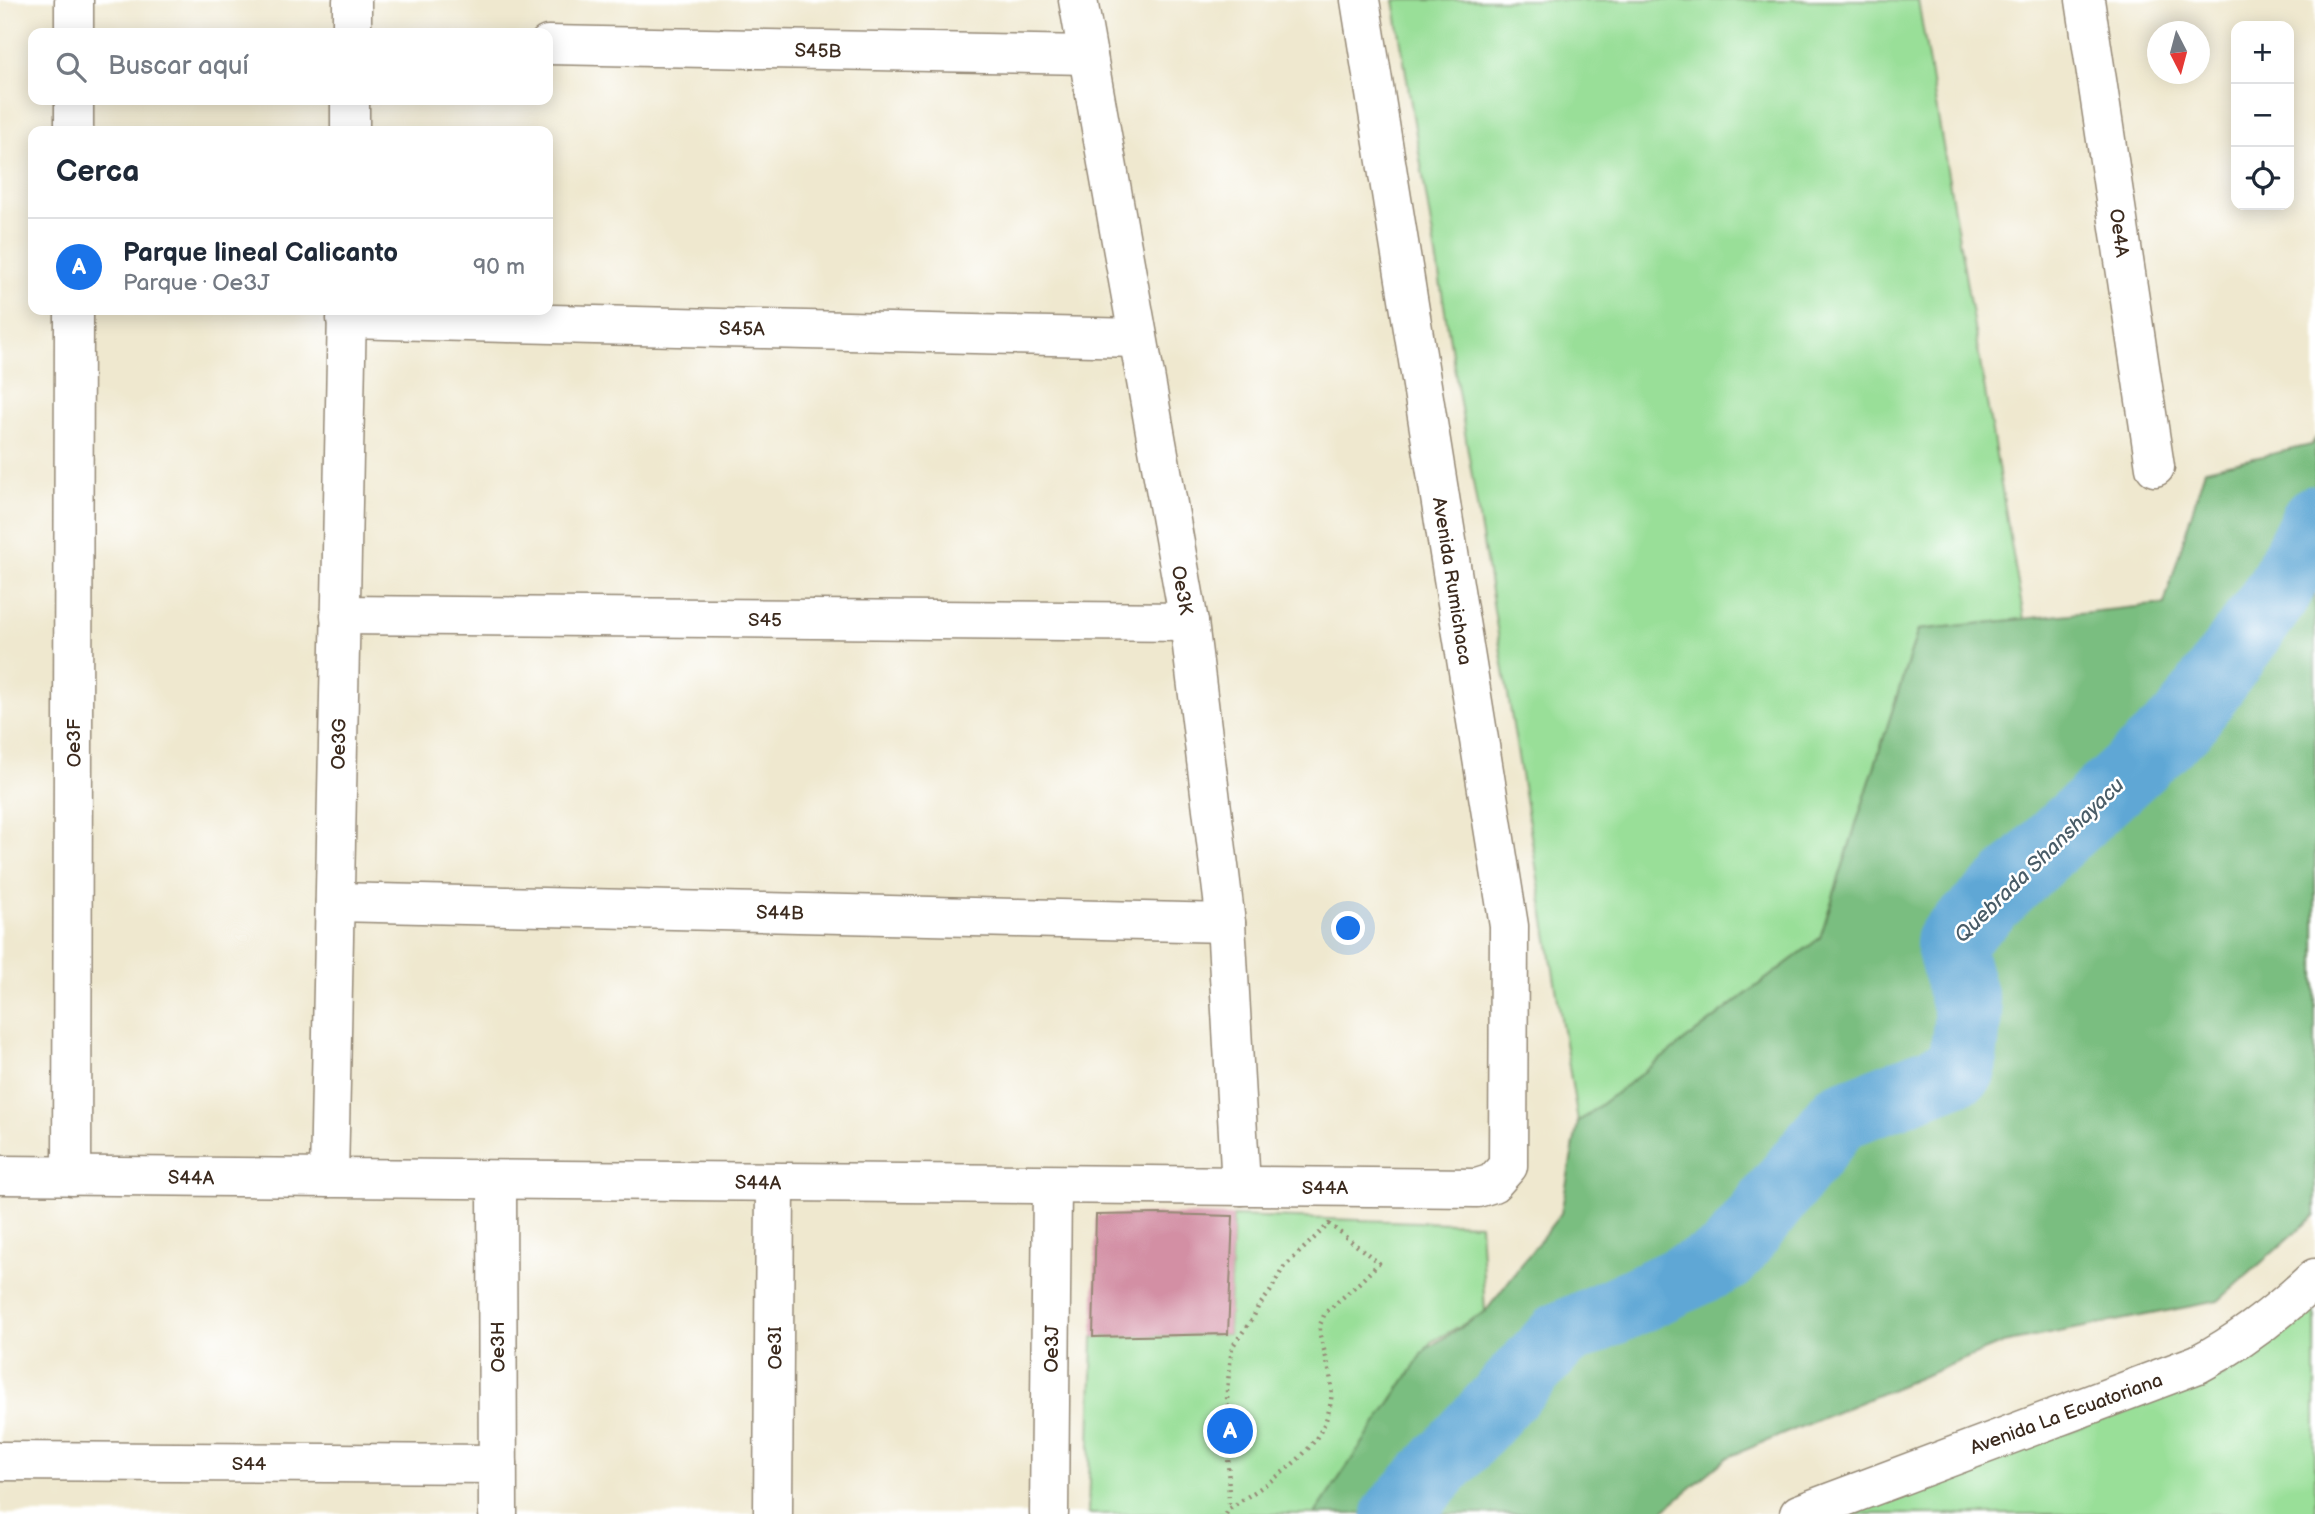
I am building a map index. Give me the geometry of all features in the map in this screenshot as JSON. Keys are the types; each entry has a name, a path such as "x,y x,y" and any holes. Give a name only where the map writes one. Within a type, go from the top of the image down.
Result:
{"street":[{"path":"74,0 74,28"},
{"path":"352,0 352,28"},
{"name":"Oe3K","path":"1078,0 1189,622 1226,923 1241,1186"},
{"name":"Avenida Rumichaca","path":"1360,0 1509,926 1508,1166"},
{"name":"Oe4A","path":"2085,0 2155,467"},
{"name":"S45B","path":"553,45 1088,55"},
{"path":"74,105 74,126"},
{"path":"350,105 350,126"},
{"name":"Oe3F","path":"72,1176 74,315"},
{"name":"Oe3G","path":"329,1178 347,315"},
{"name":"S45A","path":"380,315 1138,338"},
{"name":"S45","path":"340,615 1189,622"},
{"name":"S44B","path":"335,902 1226,923"},
{"name":"S44A","path":"0,1175 1477,1188 1493,1183 1508,1166"},
{"name":"Oe3H","path":"497,1180 498,1514"},
{"name":"Oe3I","path":"773,1514 775,1182"},
{"name":"Oe3J","path":"1049,1514 1052,1185"},
{"name":"Avenida La Ecuatoriana","path":"1799,1514 2198,1364 2249,1334 2289,1303 2315,1278"},
{"name":"S44","path":"0,1461 498,1464"}],"path":[{"path":"1329,1224 1379,1263 1325,1313 1320,1325 1332,1398 1327,1417 1313,1443 1298,1461 1227,1511 1227,1390 1232,1347 1283,1268 1329,1224"}],"green space":[{"path":"1394,0 1918,0 2024,619 1918,630 1820,938 1578,1122"},
{"path":"2315,439 2315,1215 2218,1301 2003,1343 1728,1457 1659,1514 1315,1514 1426,1349 1485,1312 1561,1213 1578,1122 1820,938 1918,630 2164,604 2205,469 2311,445"},
{"path":"1233,1216 1480,1224 1485,1312 1431,1342 1315,1514 1088,1514 1093,1337 1228,1334"},
{"path":"2315,1310 2315,1514 1842,1514 2226,1374"}],"building":[{"path":"1096,1215 1233,1216 1228,1334 1093,1337"}],"waterway":[{"name":"Quebrada Shanshayacu","path":"1396,1514 1560,1336 1727,1258 1840,1116 1962,1069 1968,1014 1949,942 2184,722 2278,592 2315,519"}],"place":[{"name":"Parque lineal Calicanto","path":"1230,1431"}]}
